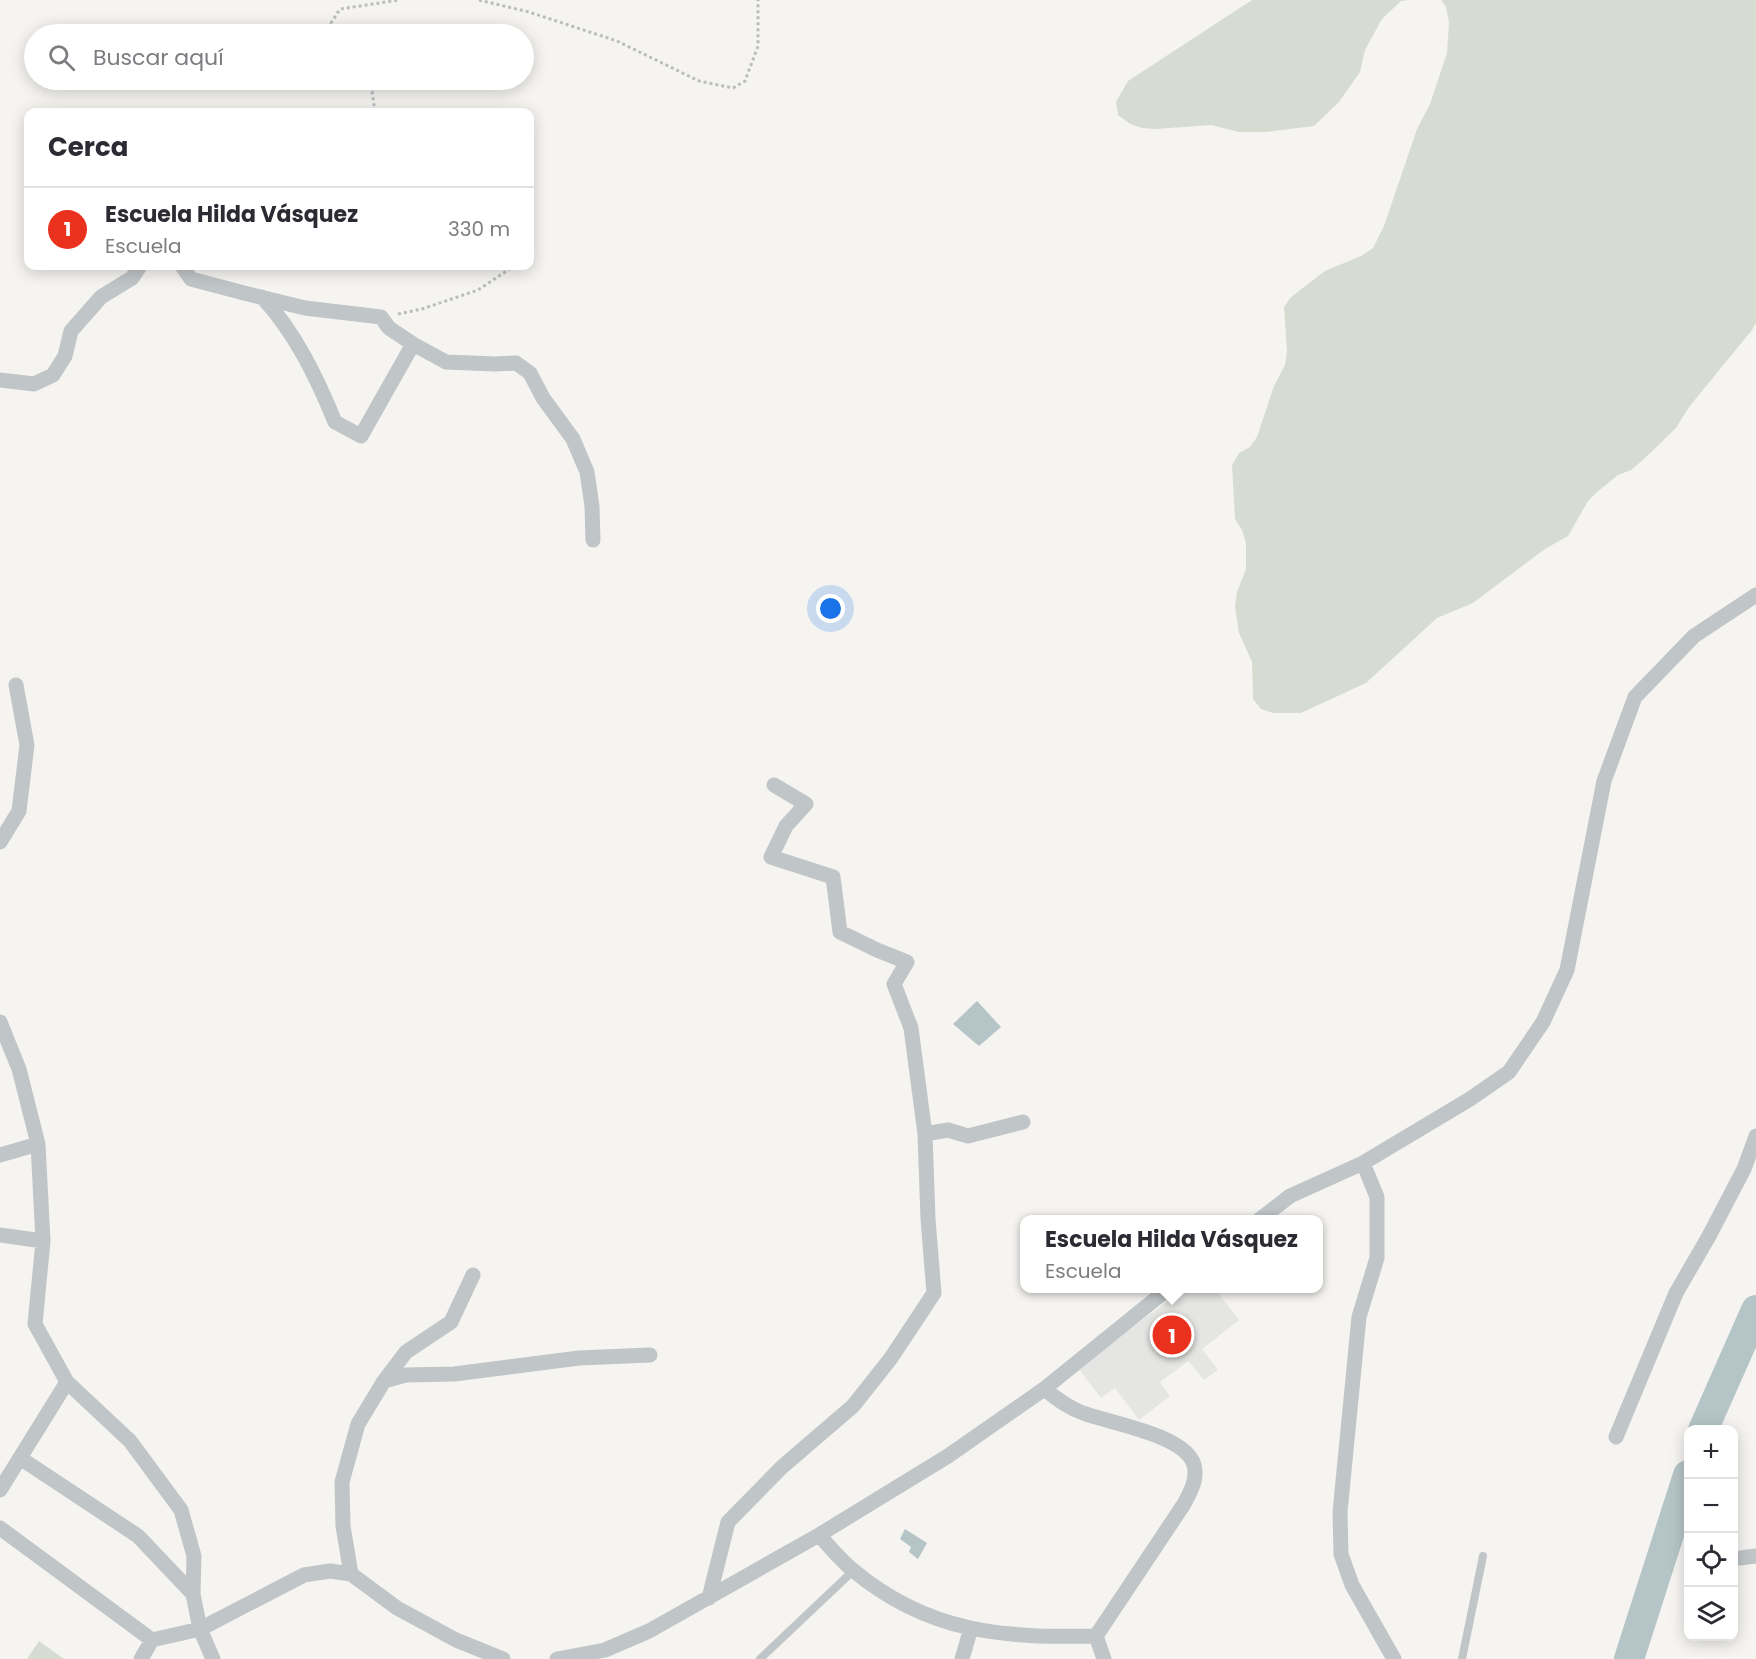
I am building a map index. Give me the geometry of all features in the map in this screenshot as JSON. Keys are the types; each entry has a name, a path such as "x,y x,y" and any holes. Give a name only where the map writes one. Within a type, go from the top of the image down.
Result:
{"street":[{"path":"0,380 34,384 53,375 65,356 71,331 100,297 132,278 137,270"},
{"path":"185,270 191,279 305,308 381,317 389,328 412,344 446,362 516,363 530,373 543,398 573,439 587,472 592,506 593,540"},
{"path":"262,297 279,316 319,384 334,422 361,435 412,344"},
{"path":"1265,1215 1290,1196 1363,1163 1470,1099 1509,1072 1543,1022 1568,970 1605,781 1635,697 1694,636 1756,595"},
{"path":"0,842 19,811 27,746 16,685"},
{"path":"709,1598 728,1522 782,1467 853,1406 891,1359 934,1293 928,1219 925,1134 911,1028 894,984 907,962 840,932 833,877 771,857 786,826 806,804 774,784"},
{"path":"0,1022 19,1069 38,1144 44,1242 36,1324 67,1382 130,1441 181,1510 194,1556 193,1594 200,1629 213,1659"},
{"path":"925,1134 948,1130 968,1136 1023,1122"},
{"path":"1616,1437 1676,1293 1744,1169 1756,1136"},
{"path":"0,1155 38,1144"},
{"path":"1363,1163 1377,1197 1377,1258 1357,1328 1340,1512 1341,1554 1353,1585 1394,1659"},
{"path":"0,1235 44,1242"},
{"path":"351,1574 343,1526 342,1482 358,1424 384,1381 406,1352 451,1322 473,1275"},
{"path":"556,1659 606,1650 649,1631 819,1535 948,1456 1044,1389 1163,1293"},
{"path":"384,1381 406,1375 454,1374 579,1358 650,1355"},
{"path":"0,1490 67,1382"},
{"path":"1044,1389 1059,1401 1081,1412 1158,1436 1187,1453 1194,1464 1195,1481 1184,1504 1096,1636"},
{"path":"20,1458 138,1536 193,1594"},
{"path":"0,1528 152,1640"},
{"path":"819,1535 853,1571 900,1603 934,1619 996,1634 1039,1637 1096,1636"},
{"path":"1740,1558 1756,1556"},
{"path":"141,1659 152,1640 200,1629 304,1575 330,1571 351,1574 397,1608 456,1640 503,1659"},
{"path":"962,1659 971,1628"},
{"path":"1096,1636 1104,1659"}],"lane":[{"path":"1462,1659 1484,1556"},
{"path":"760,1659 853,1571"}],"path":[{"path":"332,24 340,9 399,0"},
{"path":"479,0 529,12 617,41 699,81 733,88 745,81 758,46 758,0"},
{"path":"372,90 374,108"},
{"path":"381,317 422,309 478,290 508,270"}],"shaded area":[{"path":"1252,0 1408,0 1401,1 1382,19 1365,50 1360,72 1339,102 1314,126 1265,132 1238,132 1212,125 1155,129 1130,124 1118,115 1116,102 1128,81"},
{"path":"1441,0 1756,0 1756,323 1689,407 1676,428 1631,470 1618,475 1588,501 1568,536 1545,549 1473,603 1437,618 1366,683 1301,713 1273,713 1261,709 1253,699 1252,662 1239,633 1235,606 1237,592 1246,569 1246,543 1235,519 1232,465 1239,453 1250,447 1257,437 1274,386 1285,365 1287,351 1284,307 1291,297 1325,271 1361,256 1373,248 1384,226 1417,129 1430,104 1447,53 1449,22 1446,7"},
{"path":"977,1001 1001,1027 979,1046 953,1024"},
{"path":"1179,1293 1218,1293 1239,1320 1202,1349 1218,1370 1204,1380 1188,1361 1160,1382 1170,1396 1139,1420 1115,1388 1101,1398 1078,1368"},
{"path":"905,1529 927,1543 918,1559 909,1552 911,1547 900,1539"},
{"path":"39,1641 64,1659 27,1659"}],"waterway":[{"path":"1705,1425 1756,1310"},
{"path":"1629,1659 1687,1479"}],"place":[{"name":"Escuela Hilda Vásquez","path":"1172,1335"}]}
